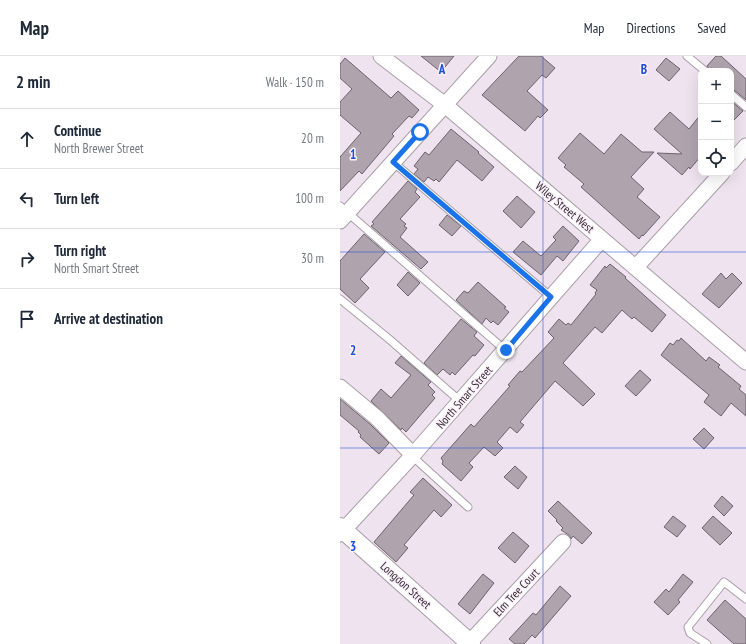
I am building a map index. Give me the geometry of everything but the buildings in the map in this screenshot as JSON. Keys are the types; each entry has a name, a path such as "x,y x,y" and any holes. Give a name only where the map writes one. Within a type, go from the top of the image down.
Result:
{"street":[{"name":"Wiley Street West","path":"381,56 445,105 746,362"},
{"path":"342,214 393,162 489,56"},
{"path":"734,160 746,146"},
{"path":"636,267 719,176"},
{"name":"North Smart Street","path":"341,531 413,456 602,239"},
{"path":"340,387 376,418 413,456"},
{"name":"Longdon Street","path":"341,531 470,643"},
{"name":"Elm Tree Court","path":"470,643 563,542"}],"lane":[{"path":"688,56 702,68"},
{"path":"734,97 746,107"},
{"path":"393,162 551,297"},
{"path":"342,214 506,350"},
{"path":"340,299 389,339 460,401"},
{"path":"413,456 468,506"},
{"path":"707,644 690,633 688,626 724,582 746,599"}],"route":[{"path":"420,132 393,162 551,297 506,350"}]}
